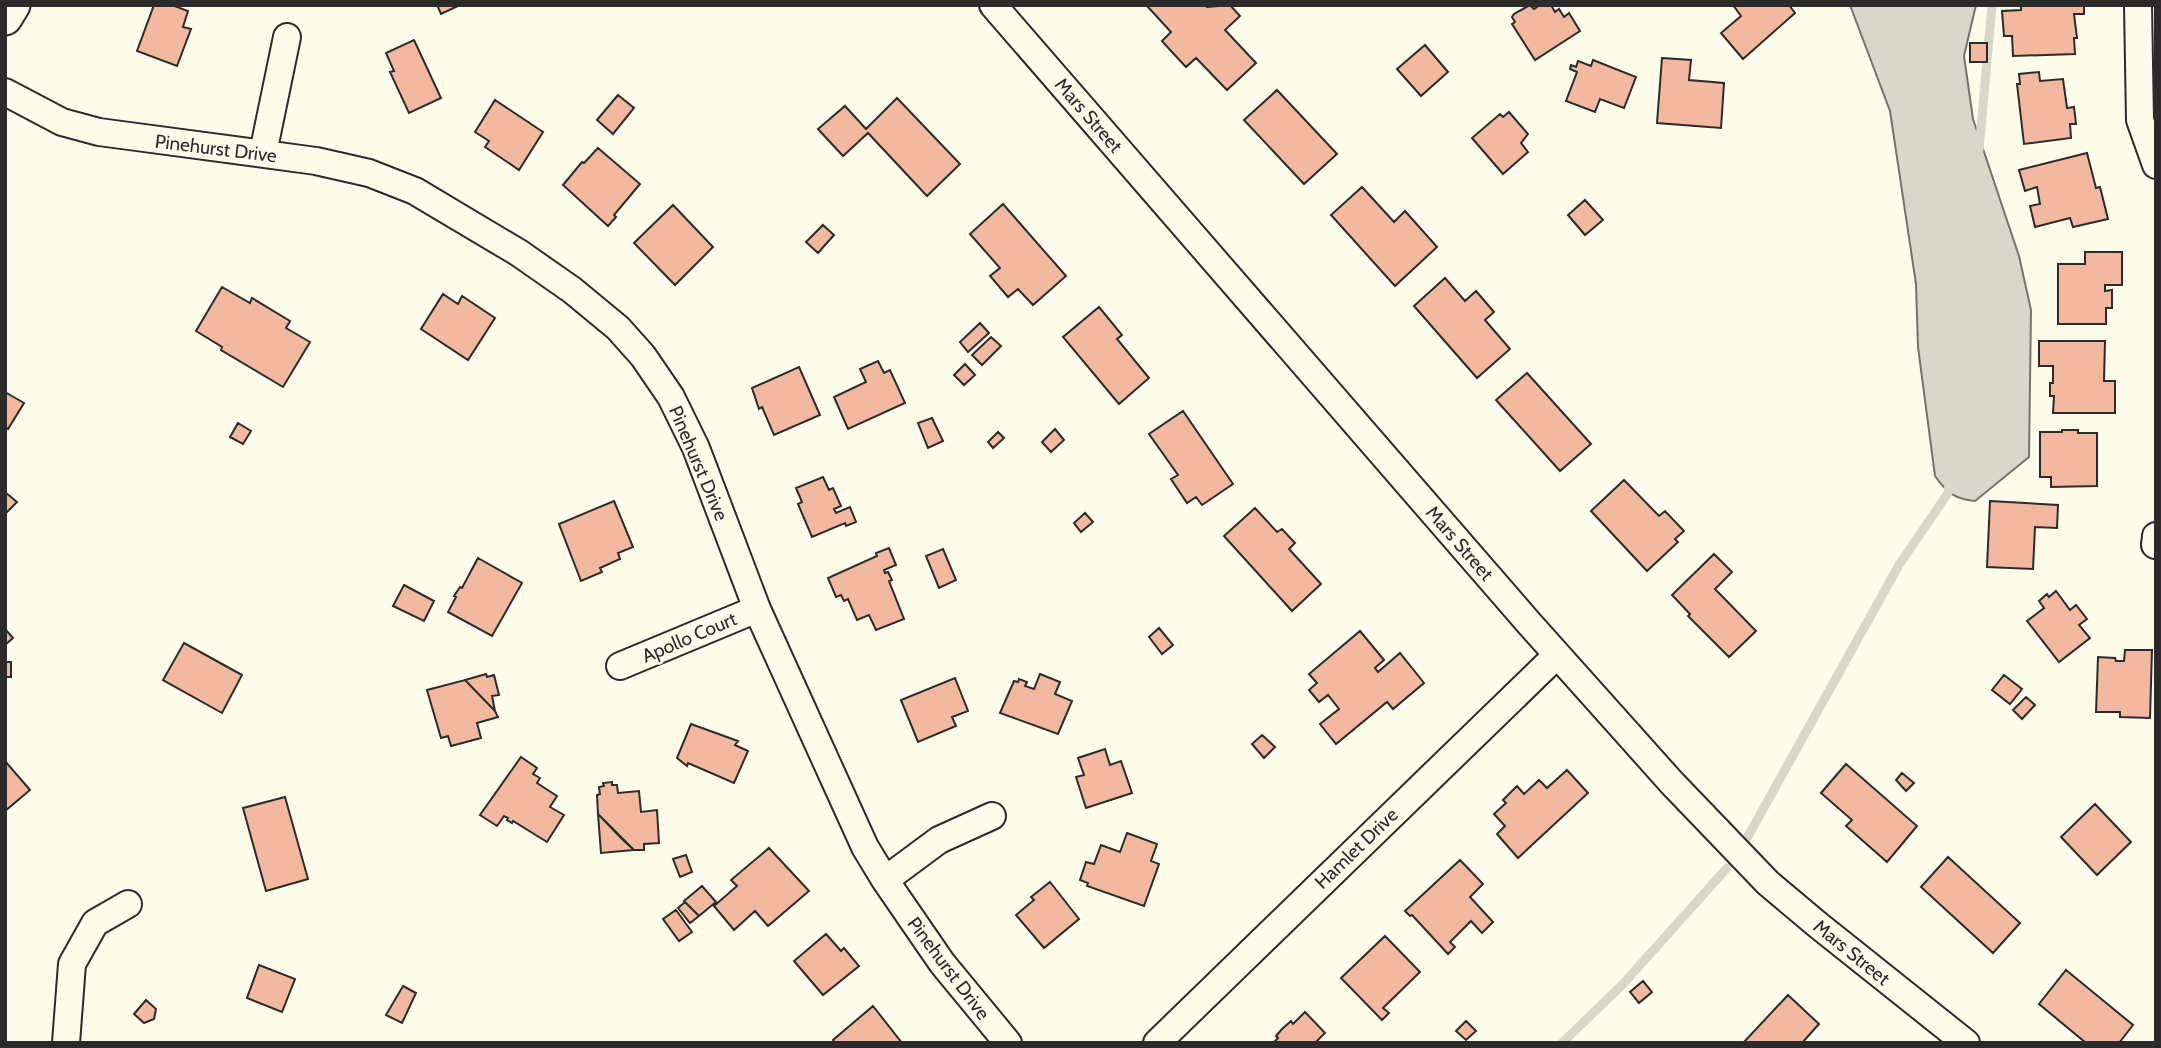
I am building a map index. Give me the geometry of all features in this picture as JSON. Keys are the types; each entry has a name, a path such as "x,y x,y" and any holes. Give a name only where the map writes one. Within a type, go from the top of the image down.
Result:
{"street":[{"path":"5,18 13,5"},
{"name":"Mars Street","path":"993,5 1557,655 1663,773 1768,883 1951,1038"},
{"path":"2138,5 2140,120 2156,165"},
{"path":"262,153 287,37"},
{"name":"Pinehurst Drive","path":"5,92 62,122 99,132 316,161 369,173 415,191 519,253 572,290 618,328 643,356 671,397 696,448 758,609 865,847 942,963 1008,1043"},
{"name":"Apollo Court","path":"620,666 758,609"},
{"name":"Hamlet Drive","path":"1157,1043 1557,655"},
{"path":"885,880 939,840 992,816"},
{"path":"66,1043 72,964 95,923 128,904"}],"shaded area":[{"path":"1850,5 1976,5 1964,56 1973,119 2019,256 2031,310 2029,457 1975,501 1952,494 1935,476 1918,347 1916,284 1890,111"}],"building":[{"path":"154,5 172,5 188,11 183,27 191,29 177,66 137,51"},
{"path":"437,5 460,5 441,14"},
{"path":"1230,5 1240,16 1225,30 1256,63 1227,90 1196,58 1186,67 1162,41 1171,32 1147,6"},
{"path":"1530,5 1534,9 1540,5 1551,5 1555,12 1559,9 1564,17 1569,13 1580,31 1535,60 1512,24 1515,22 1512,17 1514,14"},
{"path":"1733,5 1789,5 1795,13 1743,59 1721,33 1741,16"},
{"path":"2021,5 2084,5 2084,14 2074,14 2077,38 2074,38 2075,54 2013,56 2012,36 2004,36 2002,11 2021,10"},
{"path":"414,40 441,98 409,113 390,72 394,71 386,53"},
{"path":"1970,43 1987,43 1987,62 1970,62"},
{"path":"1425,45 1448,72 1421,96 1397,69"},
{"path":"1662,58 1691,60 1689,80 1724,83 1721,128 1657,123"},
{"path":"1593,60 1636,77 1624,108 1600,99 1595,112 1566,101 1577,72 1570,69 1571,65 1576,67 1578,61 1591,66"},
{"path":"2039,72 2040,81 2063,79 2067,108 2074,107 2076,124 2070,124 2071,138 2024,144 2017,84 2020,84 2019,74"},
{"path":"1277,90 1337,154 1304,184 1244,120"},
{"path":"618,95 634,108 613,134 597,120"},
{"path":"897,98 960,164 927,196 868,133 843,156 818,129 845,106 866,129"},
{"path":"495,100 543,132 519,170 485,147 489,141 475,132"},
{"path":"1509,112 1528,134 1521,143 1528,152 1503,174 1472,138 1500,114 1503,117"},
{"path":"598,148 640,184 608,226 563,185"},
{"path":"2087,153 2108,219 2073,227 2070,218 2035,227 2030,206 2040,204 2037,187 2025,191 2019,170"},
{"path":"1362,187 1394,222 1405,211 1437,247 1395,286 1331,215"},
{"path":"1585,200 1603,220 1585,235 1568,215"},
{"path":"1003,204 1066,276 1033,305 1018,289 1008,297 990,276 1000,268 970,234"},
{"path":"673,205 713,247 675,285 634,243"},
{"path":"823,225 834,235 818,253 806,242"},
{"path":"2085,252 2122,252 2122,285 2105,285 2105,291 2112,290 2112,308 2106,308 2106,324 2058,324 2058,264 2085,264"},
{"path":"1445,278 1465,301 1476,291 1494,312 1485,320 1510,349 1477,378 1414,306"},
{"path":"222,287 250,303 252,298 290,321 286,328 310,342 283,387 221,350 222,347 196,331"},
{"path":"443,294 458,304 462,296 495,318 468,360 421,329"},
{"path":"1099,307 1122,335 1117,339 1149,378 1119,404 1063,337"},
{"path":"980,323 989,333 968,352 960,342"},
{"path":"991,337 1001,346 982,365 972,355"},
{"path":"2039,341 2105,341 2104,381 2115,381 2115,413 2053,413 2054,396 2050,396 2050,383 2053,383 2053,366 2039,366"},
{"path":"878,361 884,373 890,370 905,403 848,429 834,397 866,382 860,369"},
{"path":"965,364 975,375 964,385 954,375"},
{"path":"799,367 820,415 774,435 762,407 759,409 752,388"},
{"path":"1527,373 1591,444 1560,471 1496,400"},
{"path":"5,392 24,403 8,429 5,427"},
{"path":"1183,411 1233,484 1202,505 1196,497 1187,503 1171,479 1178,475 1149,434"},
{"path":"932,418 943,441 928,448 918,423"},
{"path":"238,423 251,431 243,444 230,437"},
{"path":"1055,429 1064,440 1051,452 1042,442"},
{"path":"2062,430 2097,433 2097,486 2051,487 2051,477 2040,477 2040,432"},
{"path":"998,432 1004,438 993,448 988,442"},
{"path":"823,477 829,490 833,488 841,506 834,509 836,513 850,507 856,522 846,526 845,523 812,537 798,504 802,502 796,488"},
{"path":"1624,480 1659,516 1665,511 1684,531 1675,539 1678,542 1647,571 1591,511"},
{"path":"5,492 17,502 5,514"},
{"path":"614,501 633,547 618,553 620,559 600,568 602,572 581,581 559,524"},
{"path":"1990,501 2058,505 2057,528 2035,527 2033,569 1987,567"},
{"path":"1255,508 1277,532 1282,529 1295,543 1289,549 1321,584 1292,611 1224,536"},
{"path":"1085,513 1093,522 1081,532 1074,523"},
{"path":"889,548 896,565 884,570 892,580 889,581 904,619 876,630 869,615 857,620 848,599 844,601 841,595 836,597 828,578"},
{"path":"943,549 956,580 939,588 926,556"},
{"path":"1714,554 1732,572 1715,589 1756,631 1729,657 1688,616 1690,614 1672,595"},
{"path":"478,558 522,583 492,636 448,612 456,597 454,596 460,587 462,588"},
{"path":"404,585 434,601 424,621 393,606"},
{"path":"2056,591 2070,610 2076,605 2087,619 2079,625 2090,638 2059,662 2027,621 2044,608 2039,601"},
{"path":"1159,628 1173,645 1162,654 1149,637"},
{"path":"5,629 13,638 5,645"},
{"path":"1360,631 1384,660 1375,668 1378,672 1400,653 1424,683 1393,709 1387,702 1336,744 1320,724 1339,709 1328,695 1319,702 1309,690 1317,683 1309,674"},
{"path":"184,643 242,675 222,713 163,680"},
{"path":"2125,650 2152,650 2150,718 2120,717 2120,712 2096,712 2098,657 2124,661"},
{"path":"5,662 11,662 11,677 5,677"},
{"path":"486,674 487,677 494,675 499,695 492,696 495,711 465,680"},
{"path":"1040,674 1060,682 1055,694 1072,701 1058,734 1000,713 1014,681 1018,682 1019,679 1027,682 1025,686 1034,689"},
{"path":"2004,675 2022,689 2010,704 1992,690"},
{"path":"955,678 968,711 952,717 956,726 918,742 901,700"},
{"path":"465,680 498,717 477,723 481,738 451,746 448,736 441,738 427,690"},
{"path":"2026,697 2035,705 2022,719 2013,710"},
{"path":"691,724 738,741 735,745 748,751 734,783 688,763 687,766 677,758"},
{"path":"1262,735 1275,747 1264,758 1252,744"},
{"path":"1105,749 1110,765 1121,761 1132,793 1086,808 1076,777 1084,775 1078,758"},
{"path":"521,757 537,768 533,774 540,778 537,783 557,796 550,807 564,815 547,842 504,816 497,826 480,815"},
{"path":"5,761 30,790 5,811"},
{"path":"1846,764 1917,826 1887,862 1846,826 1852,820 1821,793"},
{"path":"1567,770 1588,793 1518,858 1497,834 1505,826 1494,814 1506,803 1503,800 1517,786 1524,794 1539,780 1547,788"},
{"path":"1902,773 1914,783 1906,791 1896,780"},
{"path":"612,782 612,785 617,785 618,793 639,791 641,812 657,810 659,843 644,844 644,850 634,850 598,814 599,787 604,786 603,783"},
{"path":"285,797 308,879 266,891 243,808"},
{"path":"2095,804 2131,842 2097,875 2061,837"},
{"path":"598,814 622,839 634,850 601,853"},
{"path":"1127,833 1157,844 1151,861 1159,864 1144,906 1087,886 1088,883 1080,880 1086,862 1094,864 1101,845 1120,852"},
{"path":"769,848 809,891 768,926 755,911 734,930 714,906 737,886 731,880"},
{"path":"686,855 692,872 680,877 673,859"},
{"path":"1948,857 2020,923 1993,953 1921,887"},
{"path":"1460,860 1483,884 1470,897 1493,922 1482,933 1471,921 1450,942 1455,947 1448,954 1412,915 1405,911"},
{"path":"1050,882 1079,919 1044,948 1016,915 1034,900 1031,897"},
{"path":"702,886 716,902 699,916 684,901"},
{"path":"685,902 699,916 690,923 678,908"},
{"path":"676,910 692,932 679,941 663,919"},
{"path":"826,934 841,951 844,948 859,966 823,995 794,961"},
{"path":"1385,936 1420,972 1383,1008 1389,1013 1382,1020 1341,978"},
{"path":"259,965 295,979 282,1012 247,998"},
{"path":"2066,970 2133,1025 2119,1043 2086,1043 2039,1004"},
{"path":"1643,981 1652,992 1639,1003 1630,992"},
{"path":"403,986 416,993 402,1023 386,1015"},
{"path":"1788,995 1819,1024 1802,1043 1743,1043"},
{"path":"146,1000 156,1009 154,1019 144,1023 134,1014"},
{"path":"873,1006 902,1043 835,1043 833,1040"},
{"path":"1305,1012 1325,1033 1315,1043 1273,1043 1282,1029 1291,1021 1293,1024"},
{"path":"1466,1021 1476,1031 1466,1040 1456,1031"}],"waterway":[{"path":"1979,150 1992,5"},
{"path":"1747,838 1899,565 1948,493 1949,485"},
{"path":"1562,1043 1623,984 1727,868"}]}
